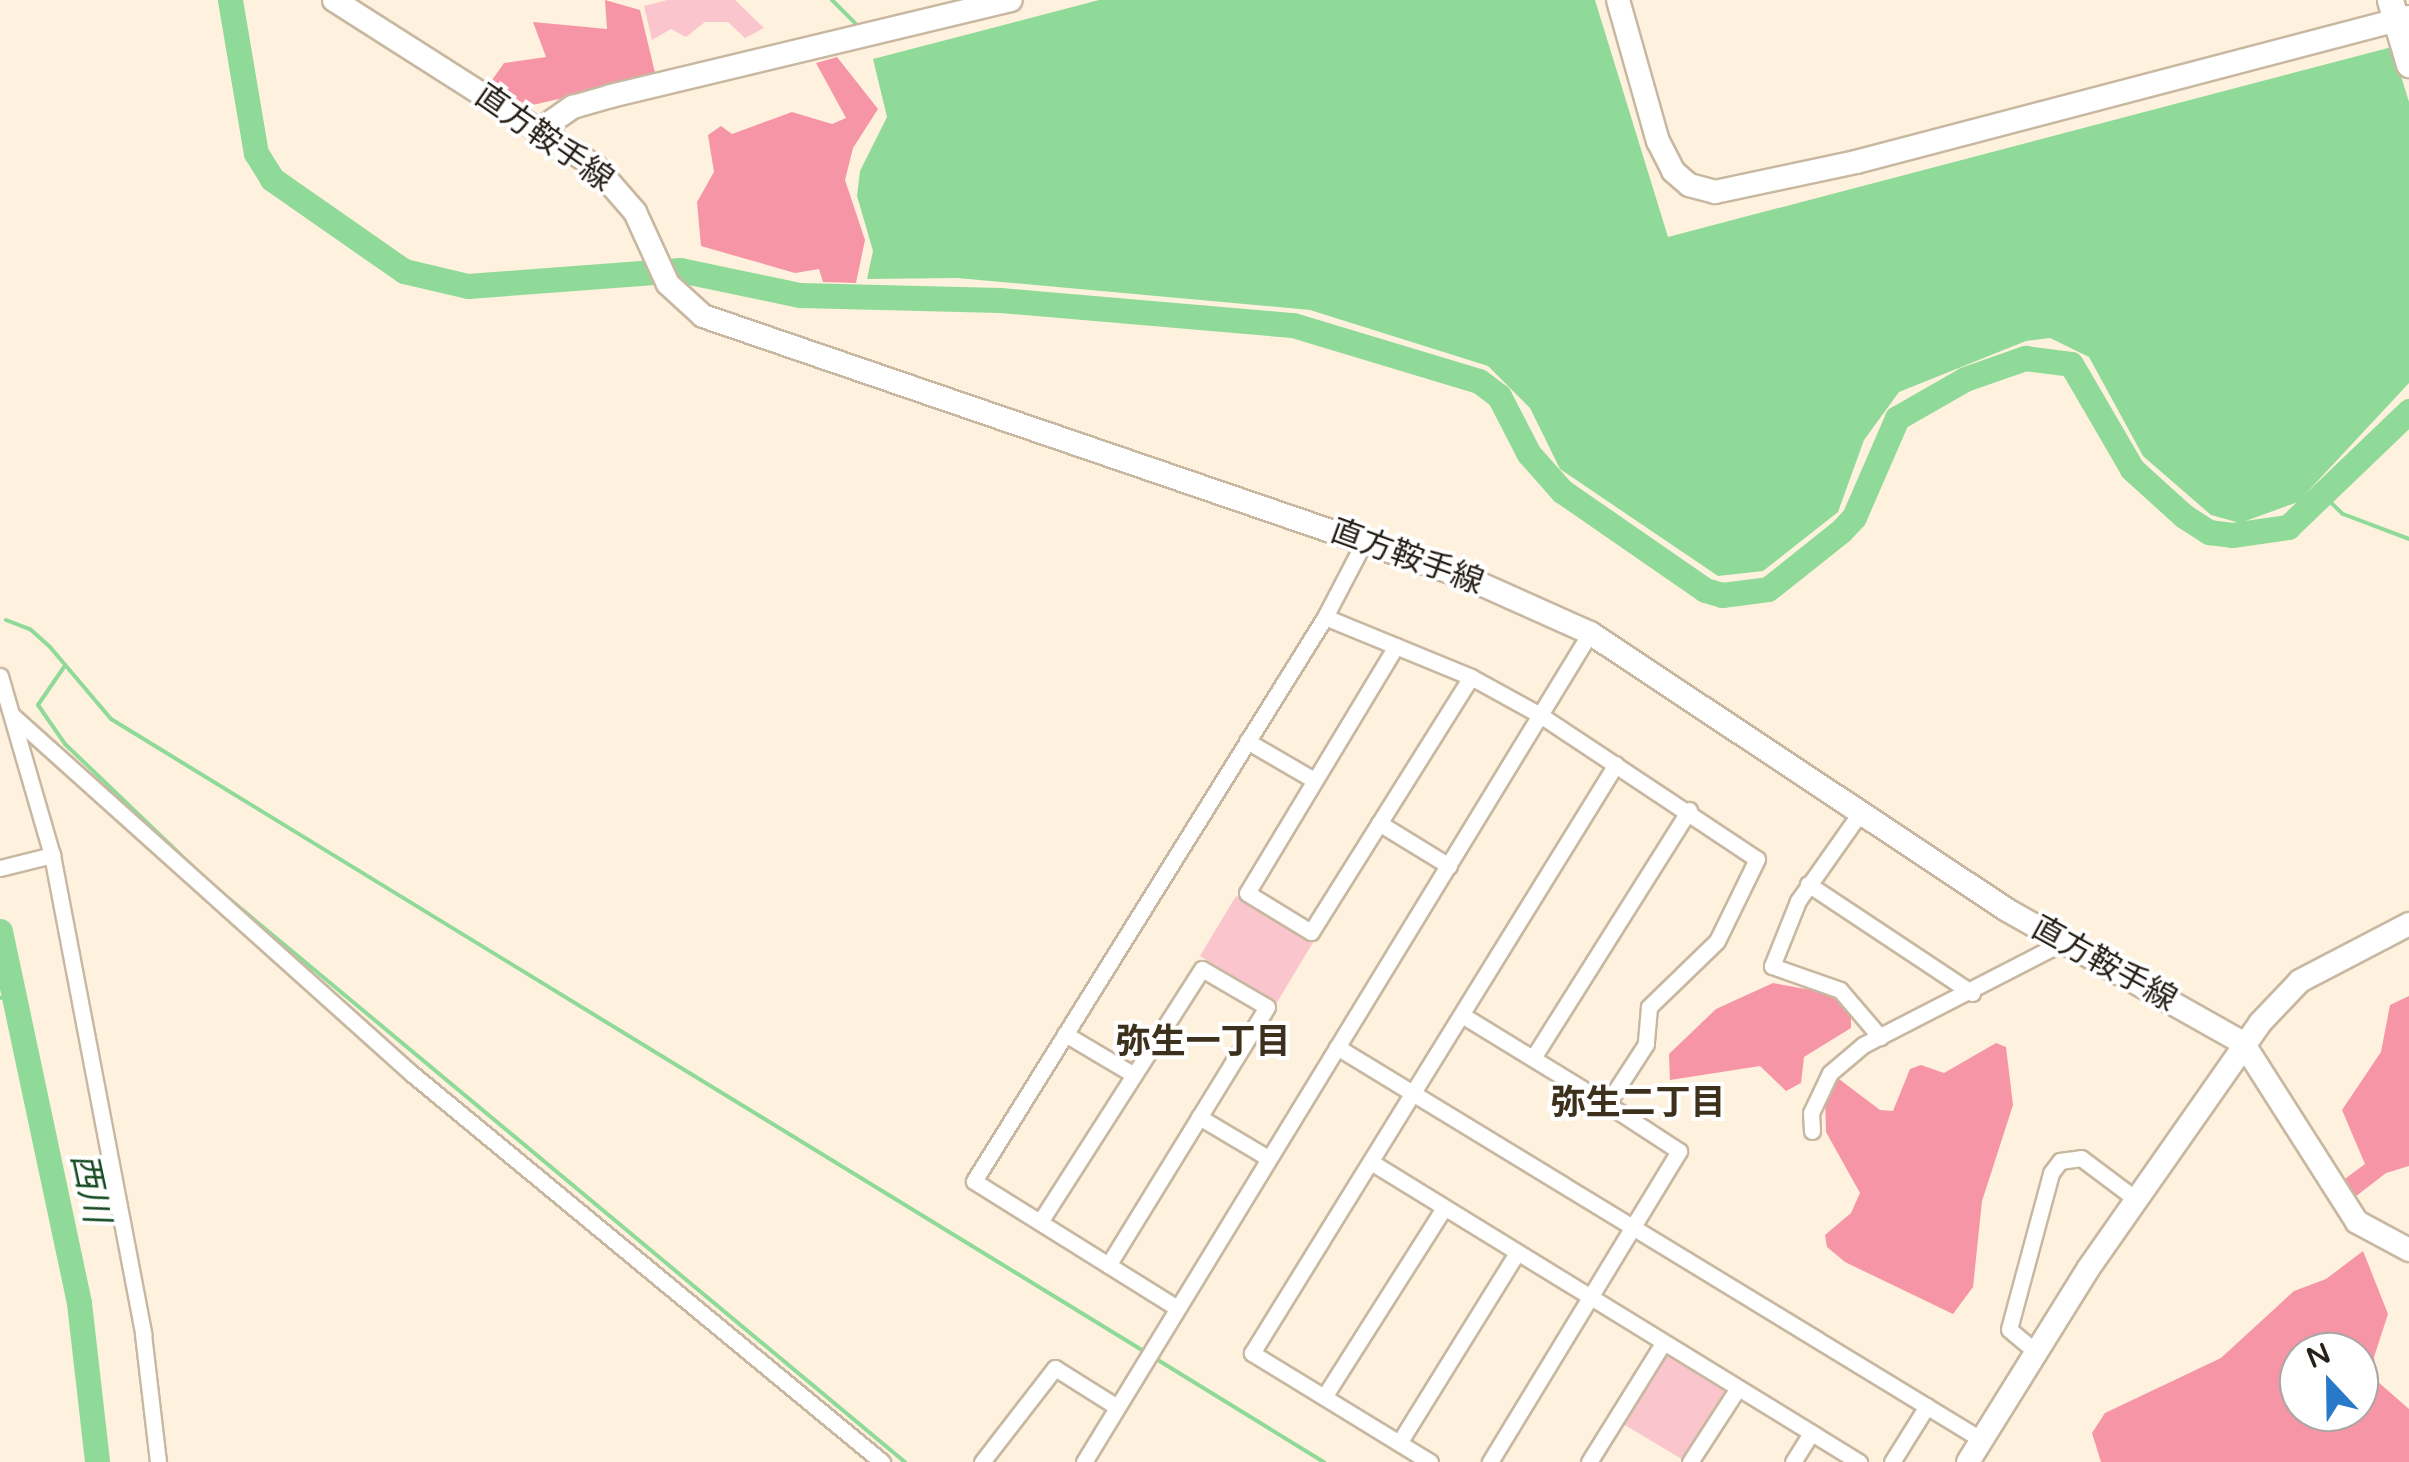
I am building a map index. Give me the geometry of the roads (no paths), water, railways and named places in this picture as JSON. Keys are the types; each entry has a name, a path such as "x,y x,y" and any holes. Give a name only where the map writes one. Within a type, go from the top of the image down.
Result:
{"main road":[{"name":"直方鞍手線","path":"334,0 541,129 620,191 668,284 686,304 717,322 1465,577 1590,633 1860,814 2054,936 2243,1044 2357,1222 2409,1250"},
{"path":"541,129 574,107 611,96 1011,0"},
{"path":"1618,0 1658,140 1673,171 1689,185 1715,192 1838,167 2398,12 2409,64"},
{"path":"1968,1462 2036,1352 2243,1044 2300,981 2409,924"}],"street":[{"path":"1177,1308 974,1181 1325,617 1364,542"},
{"path":"1325,617 1471,677 1540,714 1757,859 1717,941 1648,1007 1646,1044 1606,1104"},
{"path":"1084,1462 1590,633"},
{"path":"1396,646 1246,892 1311,932 1471,677"},
{"path":"0,676 49,855 136,1297 158,1462"},
{"path":"12,716 411,1072 882,1462"},
{"path":"1246,741 1314,780"},
{"path":"1430,1462 1252,1354 1616,764"},
{"path":"1532,1058 1689,810"},
{"path":"1860,814 1808,884 1772,966 1840,990 1880,1037"},
{"path":"1379,823 1449,866"},
{"path":"0,868 49,855"},
{"path":"1808,884 1972,993"},
{"path":"1812,1131 1811,1113 1830,1073 1880,1037 1972,993 2050,949 2054,936"},
{"path":"1040,1222 1202,969 1267,1006 1108,1265"},
{"path":"1462,1015 1679,1151 1490,1462"},
{"path":"1064,1034 1134,1075"},
{"path":"1337,1047 1982,1440"},
{"path":"1199,1117 1268,1158"},
{"path":"2036,1352 2009,1329 2051,1173 2060,1161 2081,1158 2137,1200"},
{"path":"1371,1162 1859,1462"},
{"path":"1324,1397 1444,1208"},
{"path":"1399,1444 1517,1253"},
{"path":"1589,1462 1663,1342"},
{"path":"982,1462 1055,1368 1117,1407"},
{"path":"1690,1462 1738,1388"},
{"path":"1892,1462 1927,1406"},
{"path":"1793,1462 1811,1433"}],"waterway":[{"path":"230,0 256,153 272,179 404,271 468,286 680,270 800,295 1000,300 1293,325 1479,381 1499,396 1529,454 1562,491 1705,590 1722,595 1768,589 1841,531 1854,517 1897,418 1965,379 2025,358 2071,364 2132,469 2184,516 2209,532 2232,535 2288,527 2409,411"},
{"path":"832,0 858,26"},
{"path":"2322,494 2343,514 2409,539"},
{"path":"6,620 30,629 50,647 111,719 1145,1352"},
{"path":"64,667 38,705 65,744 209,882 905,1462"},
{"name":"西川","path":"0,931 79,1303 97,1462"},
{"path":"0,998 14,995"},
{"path":"1153,1357 1324,1462"}],"district":[{"name":"弥生一丁目","path":"1203,1042"},
{"name":"弥生二丁目","path":"1638,1103"}]}
